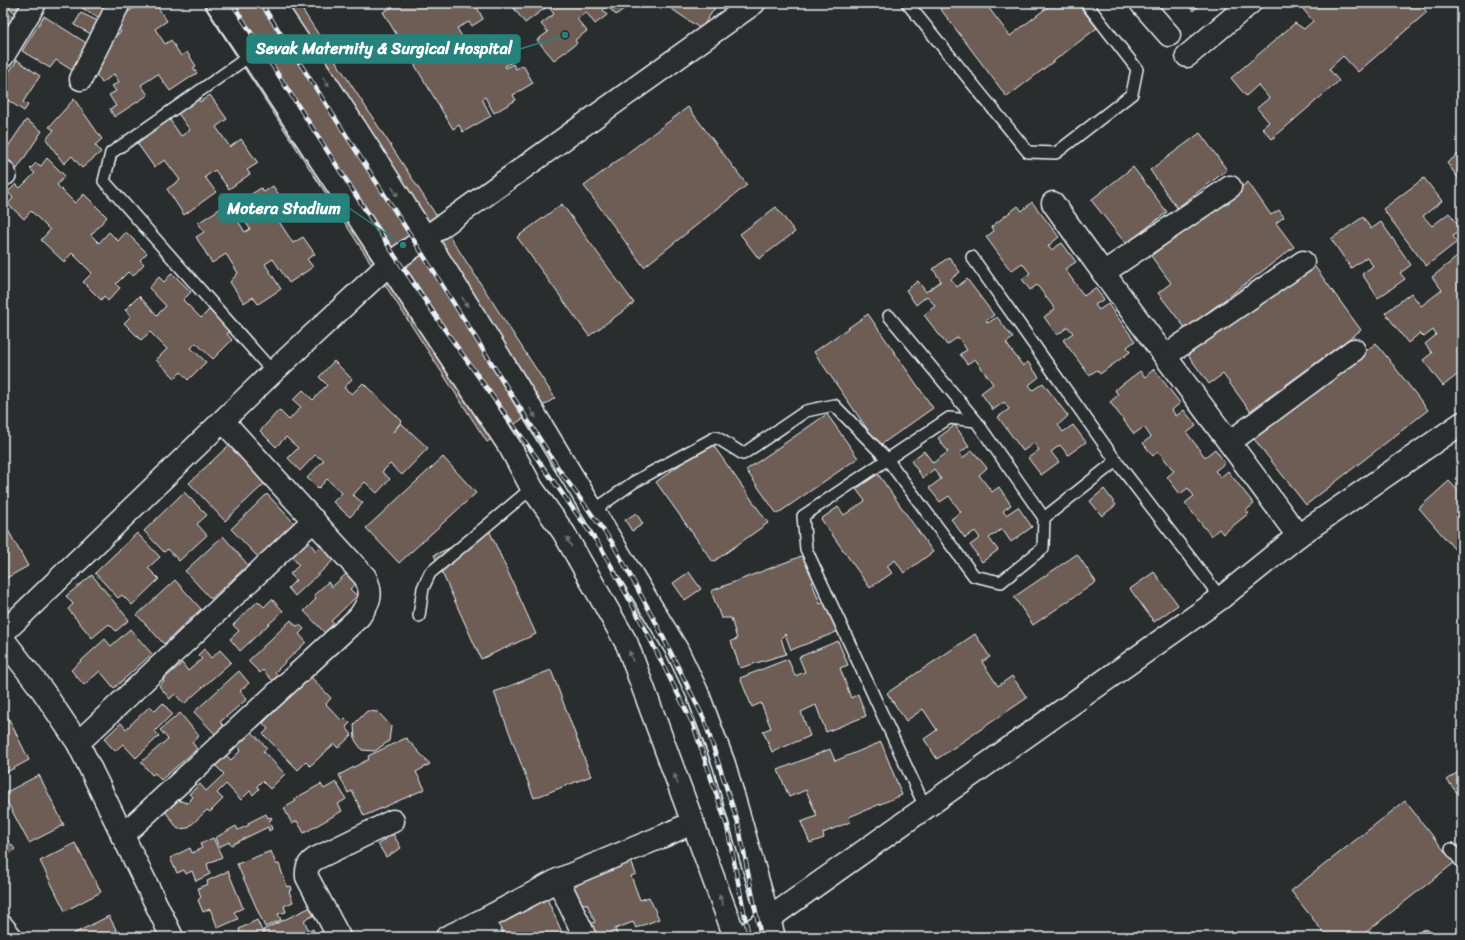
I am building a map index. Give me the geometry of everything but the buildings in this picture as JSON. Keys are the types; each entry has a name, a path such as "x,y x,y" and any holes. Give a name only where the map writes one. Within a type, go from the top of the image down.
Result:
{"street":[{"path":"3,56 35,3"},
{"path":"81,79 119,3"},
{"path":"217,3 510,447 532,488 564,533 627,644 735,937"},
{"path":"273,3 425,238 677,650 697,692 724,764 771,929"},
{"path":"3,633 273,372 389,264 754,3"},
{"path":"1140,3 1169,35"},
{"path":"1187,56 1250,3"},
{"path":"1103,273 1230,187"},
{"path":"1053,203 1103,273 1230,442 1298,536"},
{"path":"1165,356 1303,262"},
{"path":"1230,442 1354,350"},
{"path":"122,836 359,617 370,601 370,587 365,577 223,421"},
{"path":"743,937 771,929 925,808 1221,598 1298,536 1462,423"},
{"path":"78,743 314,520"},
{"path":"3,639 43,691 78,743 172,937"},
{"path":"339,937 307,877 309,864 315,859 393,821"},
{"path":"447,937 487,928 558,880 692,823"},
{"path":"558,880 585,937"},
{"path":"3,927 11,937"}],"lane":[{"path":"907,3 1028,152 1056,153 1132,94 1137,69 1086,3"},
{"path":"251,55 111,154 104,181 273,372"},
{"path":"972,257 1116,461 1221,598"},
{"path":"593,511 634,482 716,437 743,454 806,411 834,405 887,459 974,576 1001,582 1043,548 1044,518 976,421 889,316"},
{"path":"925,808 806,549 803,516 949,418 976,421"},
{"path":"1044,518 1116,461"},
{"path":"419,616 423,588 430,573 532,488"},
{"path":"1451,849 1462,863"}],"railway":[{"path":"232,3 393,253 445,330 602,549 643,625 693,724 727,826 749,937"},
{"path":"261,3 560,471 612,542 654,619 704,719 738,823 761,937"}],"place":[{"name":"Sevak Maternity & Surgical Hospital","path":"565,35"},
{"name":"Motera Stadium","path":"403,245"}]}
